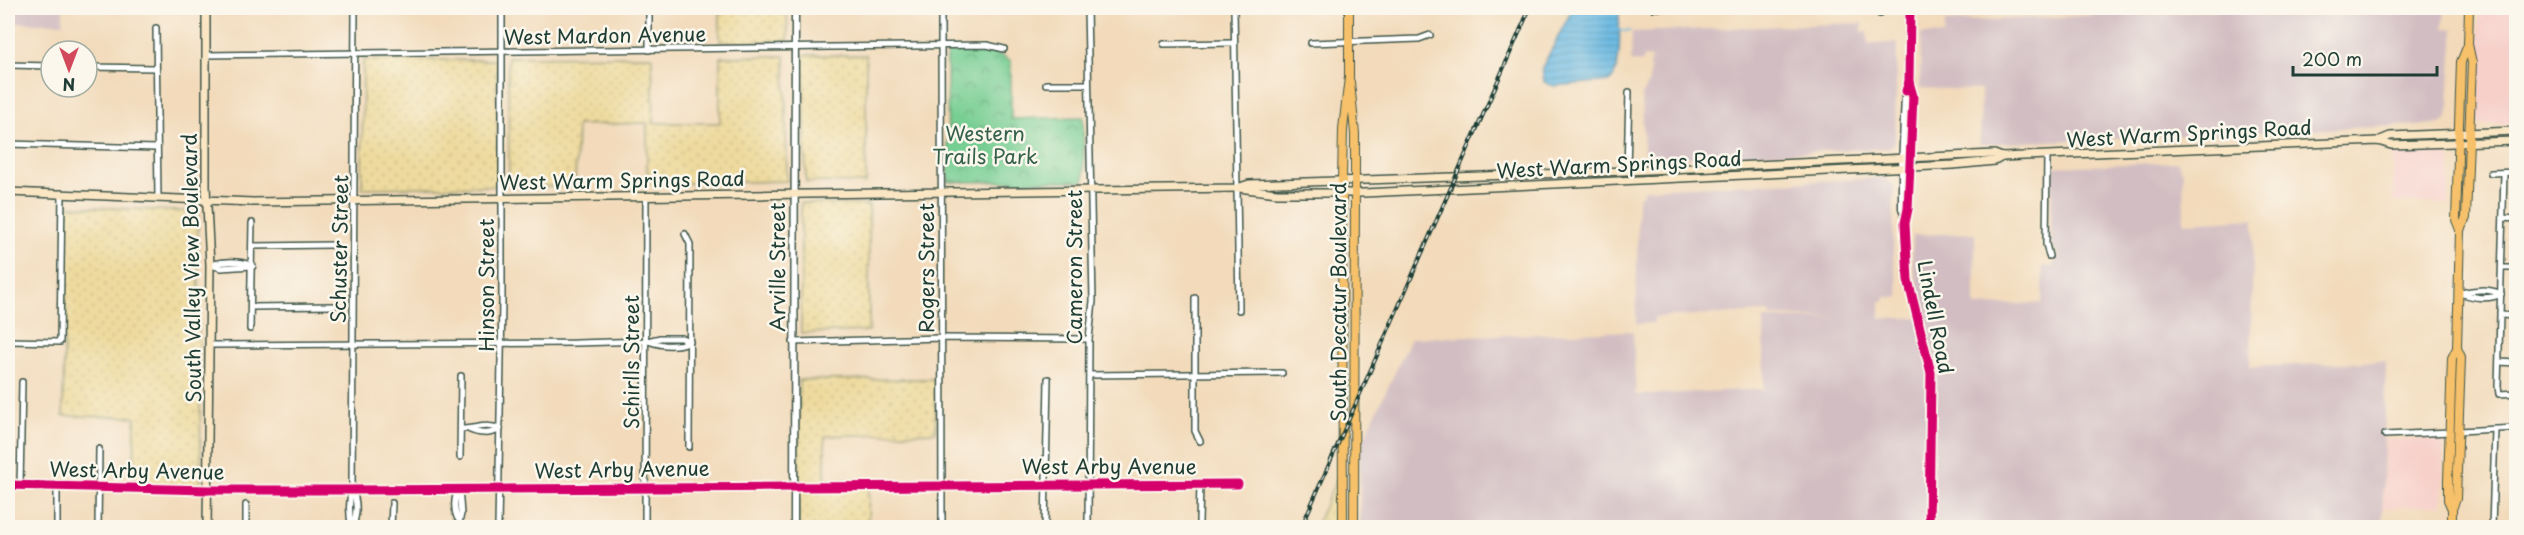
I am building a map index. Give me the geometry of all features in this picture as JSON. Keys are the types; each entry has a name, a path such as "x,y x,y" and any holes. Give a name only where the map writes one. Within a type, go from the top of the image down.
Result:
{"main road":[{"name":"South Valley View Boulevard","path":"206,8 206,186 210,265 207,528"},
{"name":"South Decatur Boulevard","path":"1349,8 1349,77 1354,127 1355,181 1354,528"},
{"path":"2460,230 2466,218 2472,63 2468,44 2469,8"},
{"path":"2452,508 2448,500 2452,358 2457,348 2459,293 2460,230 2456,220 2461,62 2468,44"},
{"name":"South Decatur Boulevard","path":"1343,528 1342,181 1343,129 1349,77"},
{"name":"West Warm Springs Road","path":"1237,188 1250,184 1627,171 1902,157 1994,154 2002,157 2047,156 2378,141 2391,136 2517,131"},
{"name":"West Warm Springs Road","path":"2378,141 2391,145 2517,141"},
{"name":"West Warm Springs Road","path":"8,192 208,202 1237,188 1277,193 1355,193 1910,167 1995,161 2002,157"},
{"path":"2452,528 2452,508 2456,499 2460,401 2461,357 2457,348"},
{"path":"2452,373 2456,376 2460,401"},
{"path":"2451,405 2455,412 2455,426 2459,431"},
{"path":"2450,432 2454,436 2454,460 2458,465"}],"street":[{"name":"Schuster Street","path":"352,528 356,508 356,498 352,490 356,201 355,8"},
{"name":"Hinson Street","path":"498,528 502,8"},
{"path":"649,8 649,50"},
{"name":"Arville Street","path":"794,528 795,8"},
{"name":"Rogers Street","path":"941,8 942,528"},
{"name":"Cameron Street","path":"1087,8 1093,302 1089,339 1088,528"},
{"path":"1234,8 1239,309"},
{"path":"1653,8 1659,8"},
{"name":"Lindell Road","path":"1910,8 1909,82 1905,96 1902,157 1902,208 1905,217 1905,259 1908,280 1931,373 1929,528"},
{"path":"156,28 158,199"},
{"path":"1311,43 1419,39 1430,35"},
{"path":"1164,44 1234,43"},
{"name":"West Mardon Avenue","path":"206,55 987,45 1004,48"},
{"path":"8,65 39,66"},
{"path":"99,67 156,68"},
{"name":"Lindell Road","path":"1905,217 1908,209 1913,96 1909,82"},
{"path":"1046,84 1088,84"},
{"path":"1627,171 1629,92"},
{"path":"8,144 156,148"},
{"path":"2047,156 2046,244 2049,256"},
{"path":"2491,173 2517,172"},
{"path":"2504,173 2499,394 2517,393"},
{"path":"8,341 60,342 62,193"},
{"name":"Schirlls Street","path":"645,528 646,196"},
{"path":"2503,218 2517,219"},
{"path":"250,329 252,223"},
{"path":"685,234 690,244 689,447"},
{"path":"252,246 333,245"},
{"path":"210,265 221,268 252,266"},
{"path":"2502,268 2517,268"},
{"path":"2459,293 2474,298 2493,298 2501,294"},
{"path":"1195,298 1195,431 1200,441"},
{"path":"251,308 334,306"},
{"path":"2501,315 2517,316"},
{"path":"793,342 942,338 1089,339"},
{"path":"210,345 353,346 647,341 658,345 681,345 690,342"},
{"path":"2499,363 2517,363"},
{"path":"1089,375 1282,373"},
{"path":"460,457 461,376"},
{"path":"1045,528 1048,379"},
{"name":"West Arby Avenue","path":"20,486 22,382"},
{"path":"461,429 475,426 493,426 500,429"},
{"path":"2459,431 2517,428"},
{"path":"2492,528 2495,429"},
{"path":"2385,435 2450,432"},
{"path":"98,528 99,449"},
{"name":"West Arby Avenue","path":"8,485 208,490 352,490 941,484 1238,484"},
{"path":"1200,484 1200,523"},
{"path":"57,487 57,528"},
{"path":"458,528 455,495 459,488"},
{"path":"391,528 392,503"},
{"path":"246,505 246,528"}],"shaded area":[{"path":"8,8 63,8 63,23 8,23"},
{"path":"2263,8 2445,8 2443,28 2454,29 2448,118 2441,124 1980,144 1981,90 1920,88 1921,34 1944,35 1945,22"},
{"path":"2479,8 2516,8 2516,124 2479,124 2476,119"},
{"path":"1862,23 1862,32 1867,32 1868,44 1897,43 1895,142 1889,148 1671,158 1644,155 1642,95 1649,82 1651,58 1644,57 1643,62 1631,61 1632,32"},
{"path":"2450,151 2449,204 2393,202 2393,153"},
{"path":"2178,162 2183,173 2184,223 2254,219 2250,367 2386,361 2382,527 1360,527 1360,447 1411,338 1633,331 1636,395 1764,389 1764,319 1842,318 1771,316 1770,312 1654,317 1654,323 1636,324 1638,200 1645,189 1884,178 1894,186 1893,256 1899,297 1885,297 1884,301 1880,301 1880,318 1925,318 1912,262 1913,235 1975,233 1975,306 2042,303 2043,266 2052,267 2059,256 2051,244 2052,167"},
{"path":"2444,438 2442,505 2383,508 2385,440"}],"sand":[{"path":"720,8 787,8 788,41 720,42"},
{"path":"803,55 866,55 866,183 806,182"},
{"path":"652,56 654,123 720,123 720,57 785,56 787,181 647,184 647,123 577,125 575,186 509,187 508,57"},
{"path":"363,60 497,60 498,186 362,188"},
{"path":"801,203 869,205 869,331 801,333"},
{"path":"66,206 198,212 201,486 134,484 135,417 63,416"},
{"path":"935,379 936,432 825,436 825,480 869,480 868,527 798,528 799,380"},
{"path":"1338,476 1338,527 1315,527"}],"green space":[{"name":"Western Trails Park","path":"993,51 1011,61 1011,119 1083,117 1084,181 948,182 947,52"}],"water":[{"path":"1573,8 1619,8 1619,57 1610,81 1554,86 1544,82 1542,68"}],"waterway":[{"path":"1619,31 1630,31"}],"railway":[{"path":"1301,528 1530,8"}],"cycle path":[{"path":"1906,91 1909,82 1910,8"},
{"path":"1909,82 1913,96 1908,209 1905,223 1908,280 1931,373 1929,528"},
{"path":"8,485 208,490 352,490 1238,484"}]}
